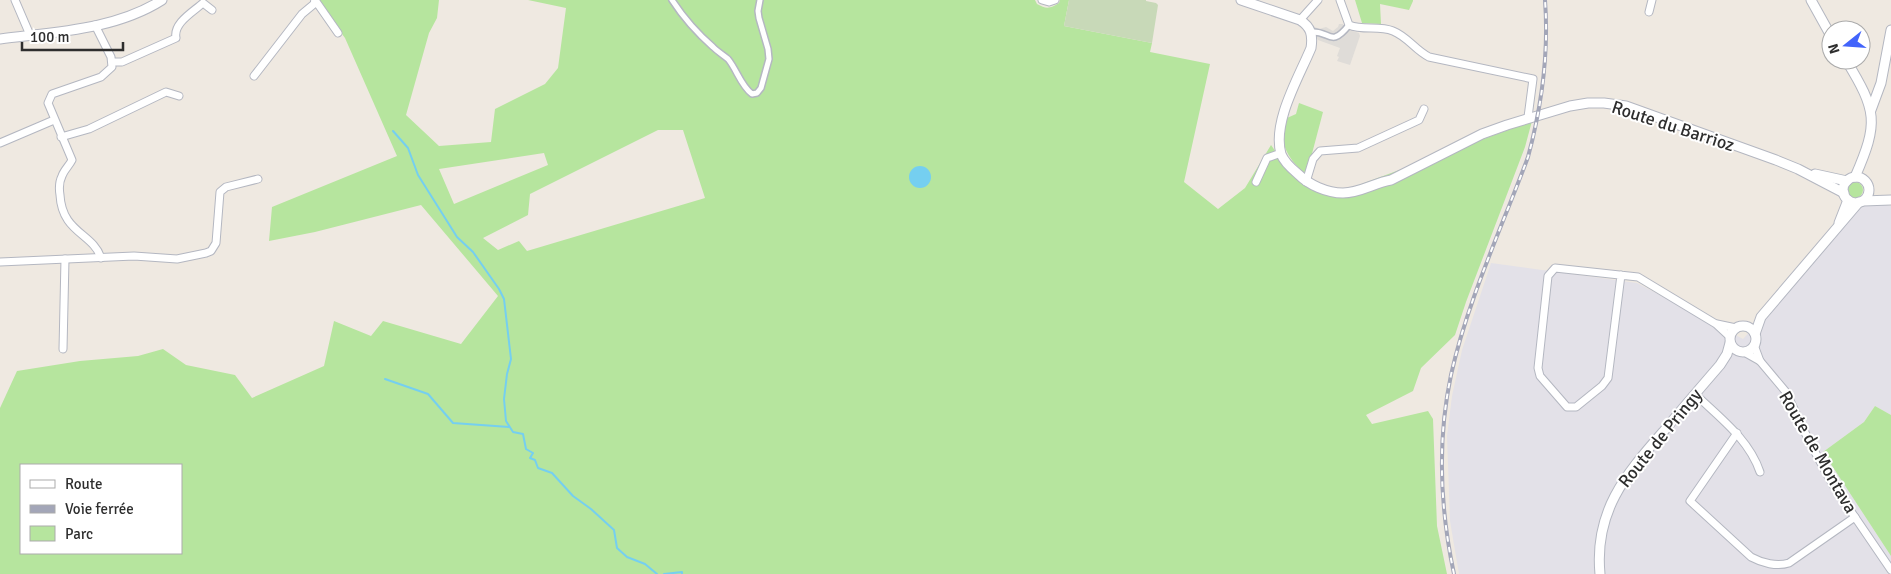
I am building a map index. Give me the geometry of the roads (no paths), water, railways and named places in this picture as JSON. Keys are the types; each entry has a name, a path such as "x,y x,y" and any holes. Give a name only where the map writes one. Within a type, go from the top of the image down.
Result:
{"street":[{"path":"15,0 30,35"},
{"path":"0,39 108,23 149,8 162,0"},
{"path":"254,76 302,14 314,4 315,0 338,33"},
{"path":"672,0 683,17 726,58 752,94 757,93 762,88 769,59 759,18 760,0"},
{"path":"1042,0 1049,2 1055,0"},
{"path":"1241,0 1300,20 1307,25 1311,35 1311,48 1281,120 1279,136 1281,153 1267,158 1256,182"},
{"path":"1300,20 1318,0"},
{"path":"1340,0 1349,25"},
{"path":"1649,12 1652,0"},
{"path":"1811,0 1822,20"},
{"path":"113,62 122,62 176,38 175,34 179,24 203,3 212,10"},
{"path":"95,25 113,62"},
{"path":"1311,35 1321,33 1327,37 1334,38 1341,35 1349,25"},
{"path":"1349,25 1391,30 1406,37 1424,54 1429,56 1533,79 1528,117"},
{"path":"1871,111 1880,87 1891,30"},
{"path":"101,258 95,248 64,217 61,210 59,187 62,176 72,160 48,103 52,94 101,77 108,72 113,62"},
{"path":"1837,228 1851,179 1867,150 1872,133 1871,111 1866,94 1852,70"},
{"path":"1866,94 1874,92 1880,87"},
{"path":"62,137 89,129 166,92 179,96"},
{"name":"Route du Barrioz","path":"1281,153 1288,165 1306,182 1330,192 1360,191 1382,181 1391,180 1482,134 1528,117 1588,103 1626,106 1798,169 1846,196 1861,202 1891,200"},
{"path":"1306,182 1313,159 1320,151 1358,148 1419,120 1424,109"},
{"path":"0,143 54,120"},
{"path":"1716,324 1736,328 1747,327 1761,317 1837,228 1867,197 1867,150"},
{"name":"Route du Barrioz","path":"1798,169 1851,179 1867,185 1876,194 1891,200"},
{"path":"0,262 134,256 177,259 196,256 211,251 216,243 220,192 226,187 258,179"},
{"path":"63,349 65,259"},
{"path":"1621,275 1608,378 1602,386 1576,407 1567,407 1540,376 1538,371 1550,271 1557,268 1621,275 1638,277 1716,324 1741,352 1750,350 1754,345 1755,334 1761,317"},
{"path":"1747,327 1755,334"},
{"path":"1730,340 1736,328"},
{"name":"Route de Pringy","path":"1600,574 1601,536 1605,520 1618,490 1638,462 1720,365 1727,354 1730,340"},
{"name":"Route de Montava","path":"1754,345 1760,361 1786,392 1833,485 1891,570"},
{"name":"Route de Pringy","path":"1720,365 1741,352"},
{"name":"Route de Montava","path":"1741,352 1760,361"},
{"path":"1695,394 1737,433 1751,452 1760,472"},
{"path":"1737,433 1690,501 1751,557 1779,565 1789,563 1855,517"}],"water":[{"path":"920,166 930,173 931,177 924,187 920,188 910,181 909,177 916,167"}],"waterway":[{"path":"393,131 408,148 418,175 457,237 473,252 504,299 511,359 504,399 506,421 513,432 523,434 526,449 533,453 530,458 535,460 538,468 552,473 573,496 614,530 617,548 627,557 645,564 657,574"},
{"path":"385,379 428,394 453,423 509,427"},
{"path":"664,574 682,572 682,574"}],"railway":[{"path":"1454,574 1443,499 1442,450 1447,400 1451,375 1466,320 1528,157 1533,138 1541,99 1545,60 1545,0"}]}
